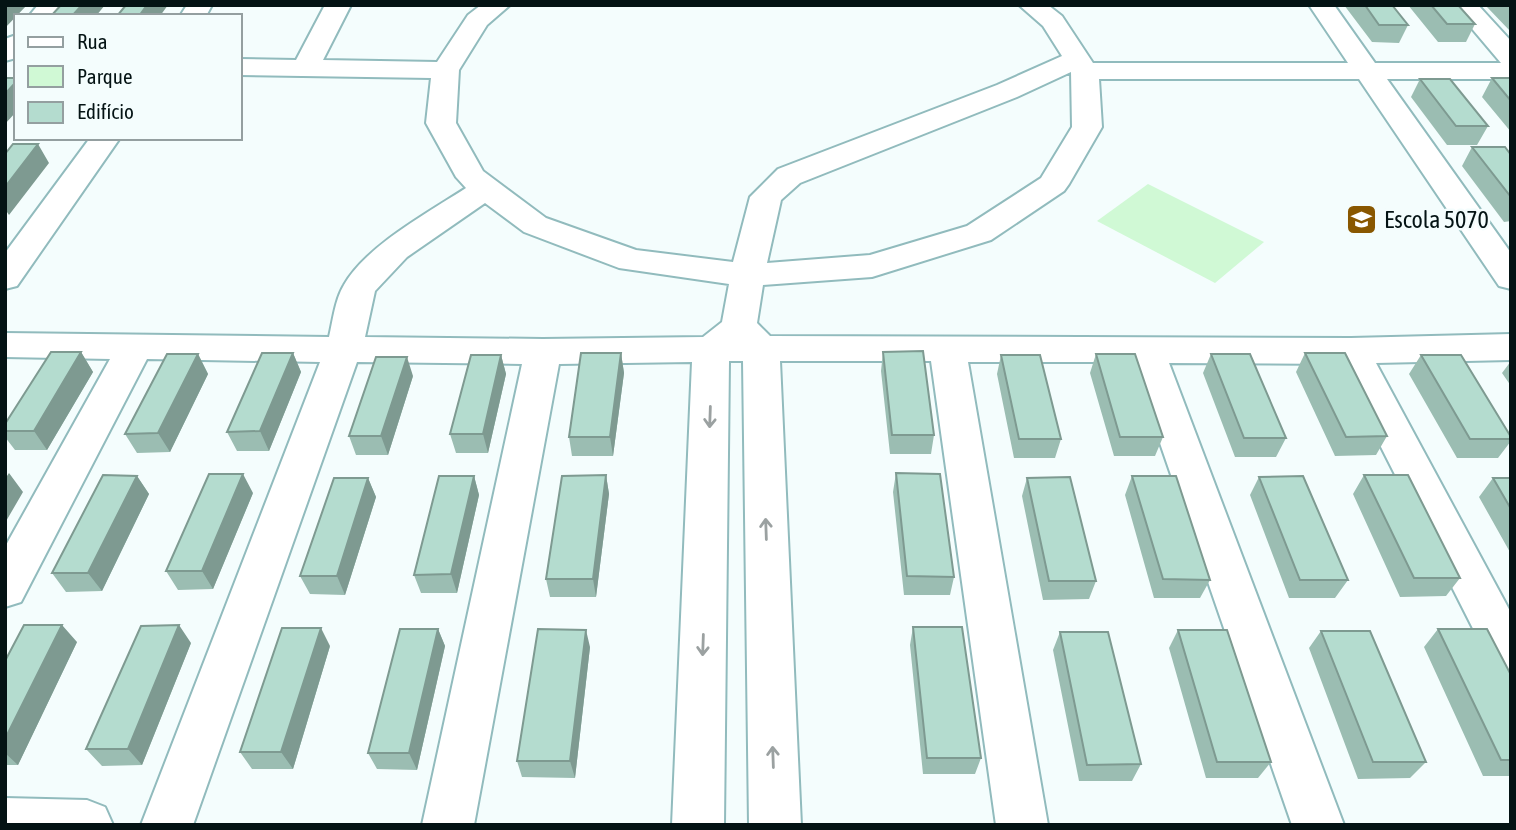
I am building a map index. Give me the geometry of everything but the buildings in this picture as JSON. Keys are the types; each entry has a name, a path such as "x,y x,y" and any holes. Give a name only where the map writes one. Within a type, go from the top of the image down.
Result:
{"street":[{"path":"306,68 338,5"},
{"path":"498,5 477,20 445,70 441,122 471,177 535,225 631,260 747,275 872,266 979,233 1053,184 1087,127 1081,65 1053,21 1031,5"},
{"path":"1321,5 1511,278"},
{"path":"1464,5 1511,58"},
{"path":"698,825 737,341 747,275 766,197 789,176 1081,65 1511,71"},
{"path":"242,67 445,70"},
{"path":"5,278 104,140"},
{"path":"167,825 344,348 359,288 395,250 486,188"},
{"path":"737,341 775,825"},
{"path":"5,345 543,352 737,341 947,348 1350,351 1511,347"},
{"path":"5,589 136,345"},
{"path":"947,348 1022,825"},
{"path":"1146,349 1318,825"},
{"path":"1350,351 1511,658"},
{"path":"448,825 543,352"},
{"path":"5,823 87,825"}],"green space":[{"path":"1148,184 1264,242 1215,283 1097,221"}],"place":[{"name":"Escola 5070","path":"1361,220"}]}
